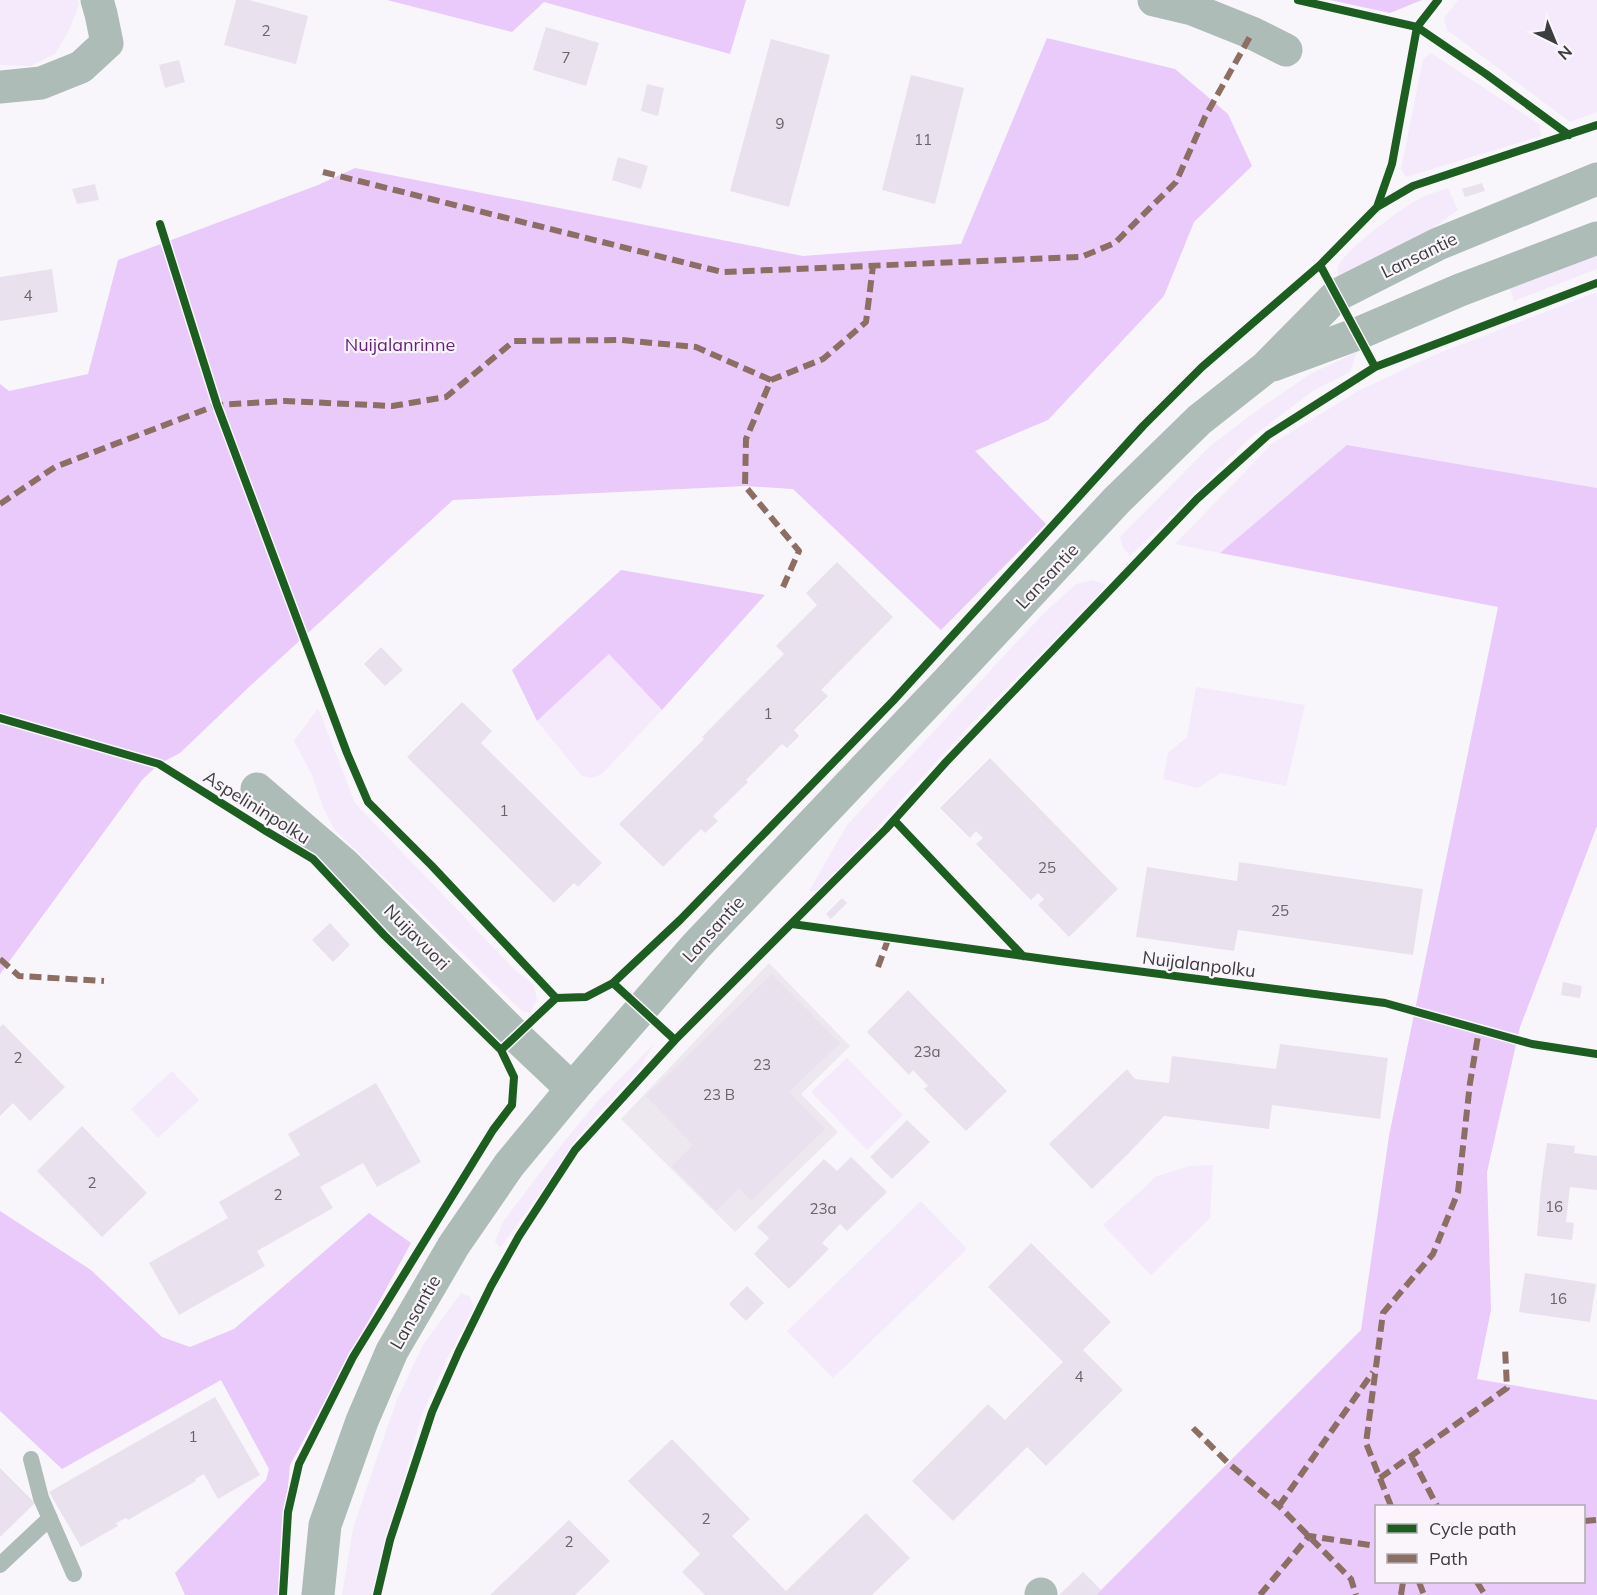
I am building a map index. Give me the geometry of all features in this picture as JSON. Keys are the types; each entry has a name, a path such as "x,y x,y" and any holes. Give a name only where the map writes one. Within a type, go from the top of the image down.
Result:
{"street":[{"path":"0,87 41,83 81,67 106,43 97,0"},
{"path":"1154,0 1192,9 1252,33 1286,50"},
{"name":"Lansantie","path":"318,1595 325,1525 362,1421 392,1352 453,1245 509,1165 696,946 1117,500 1199,420 1265,368 1337,295 1438,244 1597,179"},
{"name":"Lansantie","path":"1265,368 1357,334 1460,290 1597,238"},
{"name":"Nuijavuori","path":"257,789 344,864 572,1089"}],"lane":[{"path":"31,1459 41,1498 74,1574"},
{"path":"0,1565 50,1518"}],"shaded area":[{"path":"0,0 78,0 79,5 69,30 55,54 31,66 0,65"},
{"path":"1458,0 1597,0 1597,112 1570,122 1447,30 1444,18"},
{"path":"1431,53 1539,124 1541,136 1406,177 1401,169 1423,59"},
{"path":"1448,188 1458,210 1392,257 1342,285 1338,276 1338,267 1350,251 1409,205 1424,196"},
{"path":"1597,251 1597,269 1514,301 1509,285"},
{"path":"1597,292 1597,488 1348,445 1220,553 1175,544 1273,443 1358,391 1432,356"},
{"path":"1357,352 1350,372 1313,391 1249,439 1130,556 1123,548 1120,537 1209,447 1310,374"},
{"path":"1093,580 1106,585 1093,601 968,727 819,891 809,891 847,825 1042,615 1076,584"},
{"path":"609,654 662,710 602,774 592,778 582,776 537,721"},
{"path":"1196,687 1305,705 1286,786 1221,773 1198,788 1163,779 1168,753 1187,737"},
{"path":"318,708 355,803 515,970 534,985 537,1000 530,1012 523,1012 334,829 323,807 312,775 294,741"},
{"path":"769,963 850,1046 801,1094 838,1132 735,1232 621,1119"},
{"path":"655,1043 638,1071 578,1136 500,1248 495,1242 503,1222 555,1153 596,1103"},
{"path":"847,1058 903,1115 867,1150 811,1092"},
{"path":"172,1071 199,1100 158,1138 131,1109"},
{"path":"1213,1165 1210,1218 1151,1275 1103,1225 1157,1176 1190,1166"},
{"path":"921,1201 967,1249 833,1378 787,1331"},
{"path":"461,1293 470,1297 474,1307 422,1414 372,1595 342,1595 353,1528 396,1402 423,1345"}],"green space":[{"path":"387,0 746,0 730,54 544,2 512,32"},
{"path":"1330,0 1422,0 1390,13"},
{"name":"Nuijalanrinne","path":"1047,38 1175,69 1228,114 1252,166 1194,222 1164,296 1048,420 975,451 1046,524 941,630 793,489 745,486 453,500 180,753 159,764 142,780 0,974 0,384 9,391 88,374 118,260 318,185 355,168 803,256 961,244"},
{"path":"1347,445 1597,488 1597,826 1520,1027 1487,1172 1491,1310 1477,1379 1597,1400 1597,1595 1096,1595 1361,1330 1389,1136 1498,607 1220,553"},
{"path":"621,570 765,595 662,710 609,654 537,721 512,670"},
{"path":"0,1211 91,1270 162,1337 190,1347 234,1329 369,1213 411,1243 290,1465 278,1595 185,1595 175,1573 266,1480 269,1469 221,1380 62,1469 0,1411"}],"building":[{"path":"236,0 249,0 308,16 296,64 224,45"},
{"path":"546,27 599,43 586,86 533,70"},
{"path":"771,39 830,55 789,207 730,191"},
{"path":"179,60 185,82 165,88 159,65"},
{"path":"911,75 964,88 935,204 882,190"},
{"path":"647,84 664,88 658,116 641,111"},
{"path":"618,157 648,166 641,189 612,180"},
{"path":"1482,183 1485,191 1465,197 1462,189"},
{"path":"95,184 99,200 77,204 72,189"},
{"path":"52,269 58,312 0,321 0,277"},
{"path":"837,562 893,617 821,690 828,696 794,730 799,736 787,748 782,744 713,816 718,821 705,833 701,829 663,867 619,824 784,654 776,646 817,605 806,593"},
{"path":"381,647 403,670 385,686 364,664"},
{"path":"462,702 492,731 481,743 602,863 578,887 574,883 554,903 407,757"},
{"path":"990,758 1118,889 1069,937 1038,905 1044,899 1038,893 1031,900 976,844 983,838 976,831 970,838 940,808"},
{"path":"1239,862 1423,889 1413,955 1238,930 1234,951 1136,937 1147,867 1237,881"},
{"path":"842,898 847,903 831,919 826,914"},
{"path":"330,923 350,945 333,962 312,940"},
{"path":"772,974 840,1043 789,1092 825,1129 751,1201 739,1188 716,1211 672,1166 693,1145 646,1096"},
{"path":"1563,982 1582,986 1580,998 1561,995"},
{"path":"908,990 1007,1091 966,1131 924,1089 928,1086 913,1070 909,1075 867,1032"},
{"path":"3,1024 65,1087 30,1121 13,1103 0,1116 0,1027"},
{"path":"1280,1044 1388,1058 1380,1119 1272,1105 1269,1129 1164,1116 1092,1189 1049,1144 1127,1069 1135,1079 1169,1083 1172,1056 1276,1069"},
{"path":"376,1083 421,1162 377,1187 363,1163 320,1187 333,1208 257,1251 265,1266 179,1315 149,1263 228,1218 219,1202 300,1155 288,1134"},
{"path":"907,1120 930,1142 892,1179 870,1157"},
{"path":"82,1126 147,1193 102,1237 37,1171"},
{"path":"1547,1143 1575,1146 1574,1153 1597,1156 1597,1190 1570,1187 1566,1222 1574,1223 1572,1240 1537,1236"},
{"path":"851,1157 887,1192 847,1231 840,1224 822,1243 829,1249 789,1289 754,1254 769,1238 757,1227 824,1159 837,1171"},
{"path":"1031,1243 1111,1322 1083,1350 1123,1390 1046,1466 1027,1447 953,1521 912,1481 988,1404 1005,1420 1063,1362 988,1287"},
{"path":"1525,1273 1596,1284 1590,1322 1519,1312"},
{"path":"747,1286 764,1303 746,1321 729,1304"},
{"path":"215,1397 260,1475 218,1499 204,1474 195,1479 196,1481 128,1520 126,1518 116,1523 118,1526 81,1547 49,1492"},
{"path":"672,1439 750,1519 732,1536 786,1591 866,1513 910,1558 872,1595 705,1595 682,1572 700,1554 628,1481"},
{"path":"0,1468 35,1503 0,1537"},
{"path":"569,1520 610,1561 575,1595 490,1595"},
{"path":"1083,1572 1101,1590 1096,1595 1059,1595"}],"marked path":[{"path":"323,172 722,272 1081,257 1115,243 1176,182 1205,117 1252,33"},
{"path":"783,587 799,551 745,486 746,439 771,380 823,359 866,322 873,266"},
{"path":"0,504 55,467 217,405 285,401 392,406 446,397 514,341 621,340 696,347 771,380"},
{"path":"878,967 889,937"},
{"path":"0,959 19,976 104,981"},
{"path":"1391,1505 1366,1443 1383,1313 1433,1254 1458,1192 1470,1083 1479,1030"},
{"path":"1380,1478 1507,1388 1505,1348"},
{"path":"1279,1506 1373,1372"},
{"path":"1193,1428 1228,1463 1279,1506 1351,1579 1356,1595"},
{"path":"1411,1456 1436,1505"},
{"path":"1585,1521 1597,1520"},
{"path":"1260,1595 1309,1536 1375,1546"},
{"path":"1401,1595 1403,1583"},
{"path":"1419,1583 1424,1595"},
{"path":"1478,1583 1485,1595"}],"cycle path":[{"path":"1298,0 1417,27 1569,135"},
{"path":"1377,207 1392,164 1417,27 1438,0"},
{"path":"283,1595 288,1512 299,1464 353,1357 493,1130 512,1105 514,1077 501,1050 556,998 586,997 613,983 680,920 893,701 1143,426 1202,367 1320,265 1377,207 1413,186 1597,125"},
{"path":"160,224 217,405 347,753 368,802 432,866 556,998"},
{"path":"1320,265 1375,367"},
{"path":"377,1595 390,1540 432,1412 491,1286 519,1236 575,1150 675,1040 886,829 946,762 1197,499 1268,435 1375,367 1597,283"},
{"name":"Aspelininpolku","path":"0,718 159,764 313,859 384,935 501,1050"},
{"path":"894,820 1023,956"},
{"name":"Nuijalanpolku","path":"792,924 1385,1003 1532,1044 1597,1054"},
{"path":"613,983 675,1040"}]}
